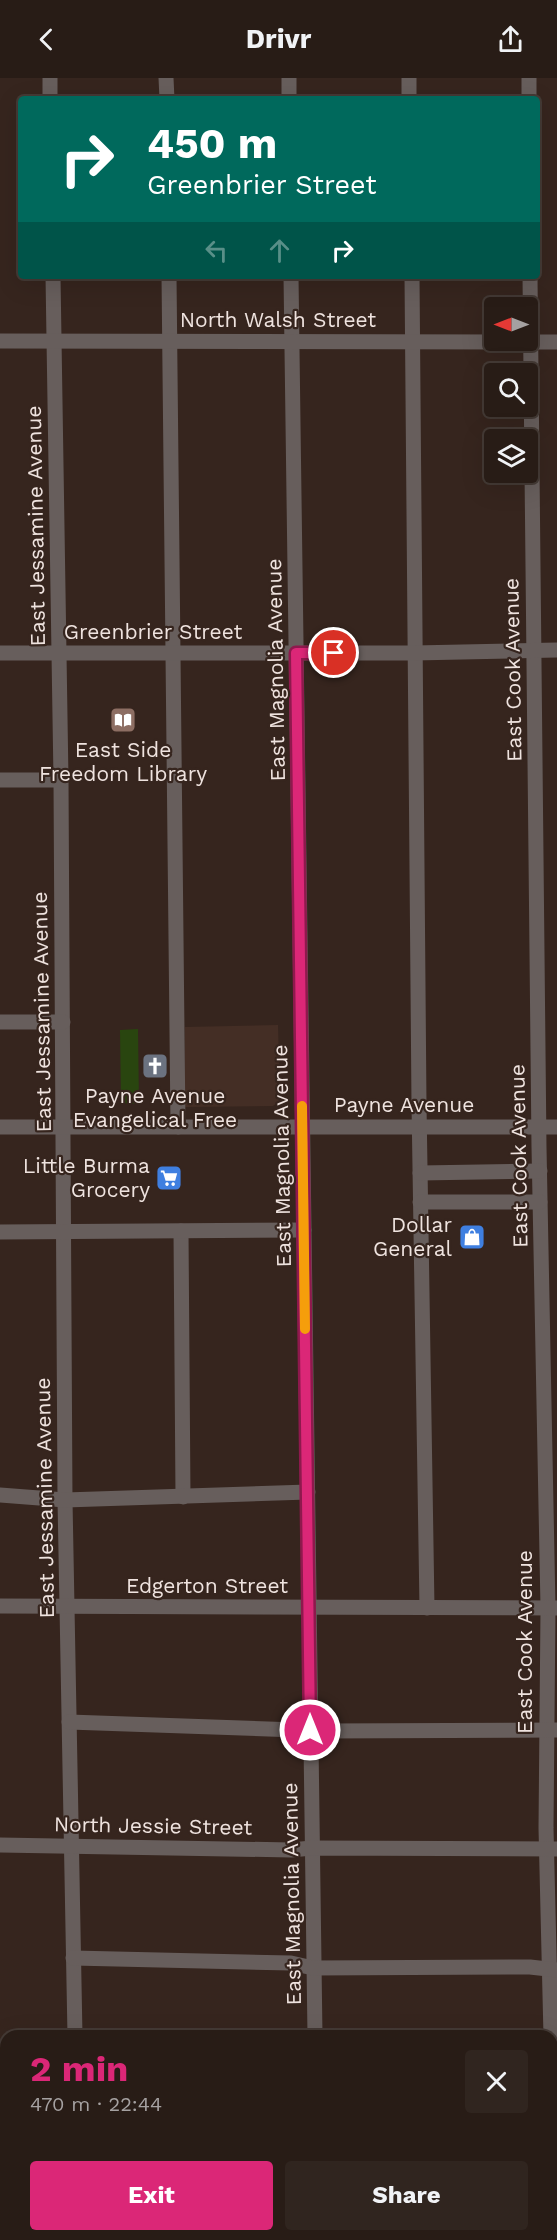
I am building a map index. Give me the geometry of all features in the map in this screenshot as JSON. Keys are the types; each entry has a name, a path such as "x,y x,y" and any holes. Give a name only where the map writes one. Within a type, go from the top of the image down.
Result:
{"street":[{"path":"50,78 50,96"},
{"path":"166,78 167,96"},
{"path":"289,78 289,96"},
{"path":"409,78 409,96"},
{"path":"529,78 529,96"},
{"name":"East Jessamine Avenue","path":"53,279 61,780 65,1500 75,2030"},
{"path":"169,279 178,1127"},
{"name":"East Magnolia Avenue","path":"291,279 315,2030"},
{"path":"412,279 419,1126 427,1608"},
{"name":"East Cook Avenue","path":"530,279 530,297"},
{"name":"North Walsh Street","path":"0,341 484,342"},
{"name":"North Walsh Street","path":"538,342 557,342"},
{"name":"East Cook Avenue","path":"530,351 540,1202 552,1608 553,1970 550,2030"},
{"name":"Greenbrier Street","path":"0,653 414,653 557,650"},
{"path":"0,780 61,780"},
{"path":"0,1022 63,1022"},
{"name":"Payne Avenue","path":"0,1127 557,1126"},
{"path":"420,1173 540,1171"},
{"path":"420,1202 540,1202"},
{"path":"0,1232 304,1230"},
{"path":"181,1232 183,1497"},
{"path":"0,1495 65,1500 308,1492"},
{"name":"Edgerton Street","path":"0,1606 552,1608"},
{"path":"69,1722 310,1730 551,1731"},
{"name":"North Jessie Street","path":"0,1845 291,1850 312,1848 552,1849"},
{"path":"73,1959 291,1963 313,1968 530,1967 553,1970"}],"shaded area":[{"path":"278,1025 280,1100 273,1106 185,1107 185,1027"}],"green space":[{"path":"138,1029 139,1104 121,1103 120,1030"}],"slow traffic":[{"path":"302,1106 305,1329"}],"place":[{"name":"East Side Freedom Library","path":"123,720"},
{"name":"Payne Avenue Evangelical Free","path":"155,1066"},
{"name":"Little Burma Grocery","path":"169,1178"},
{"name":"Dollar General","path":"472,1237"}],"route":[{"path":"310,1730 296,653 334,653"}]}
